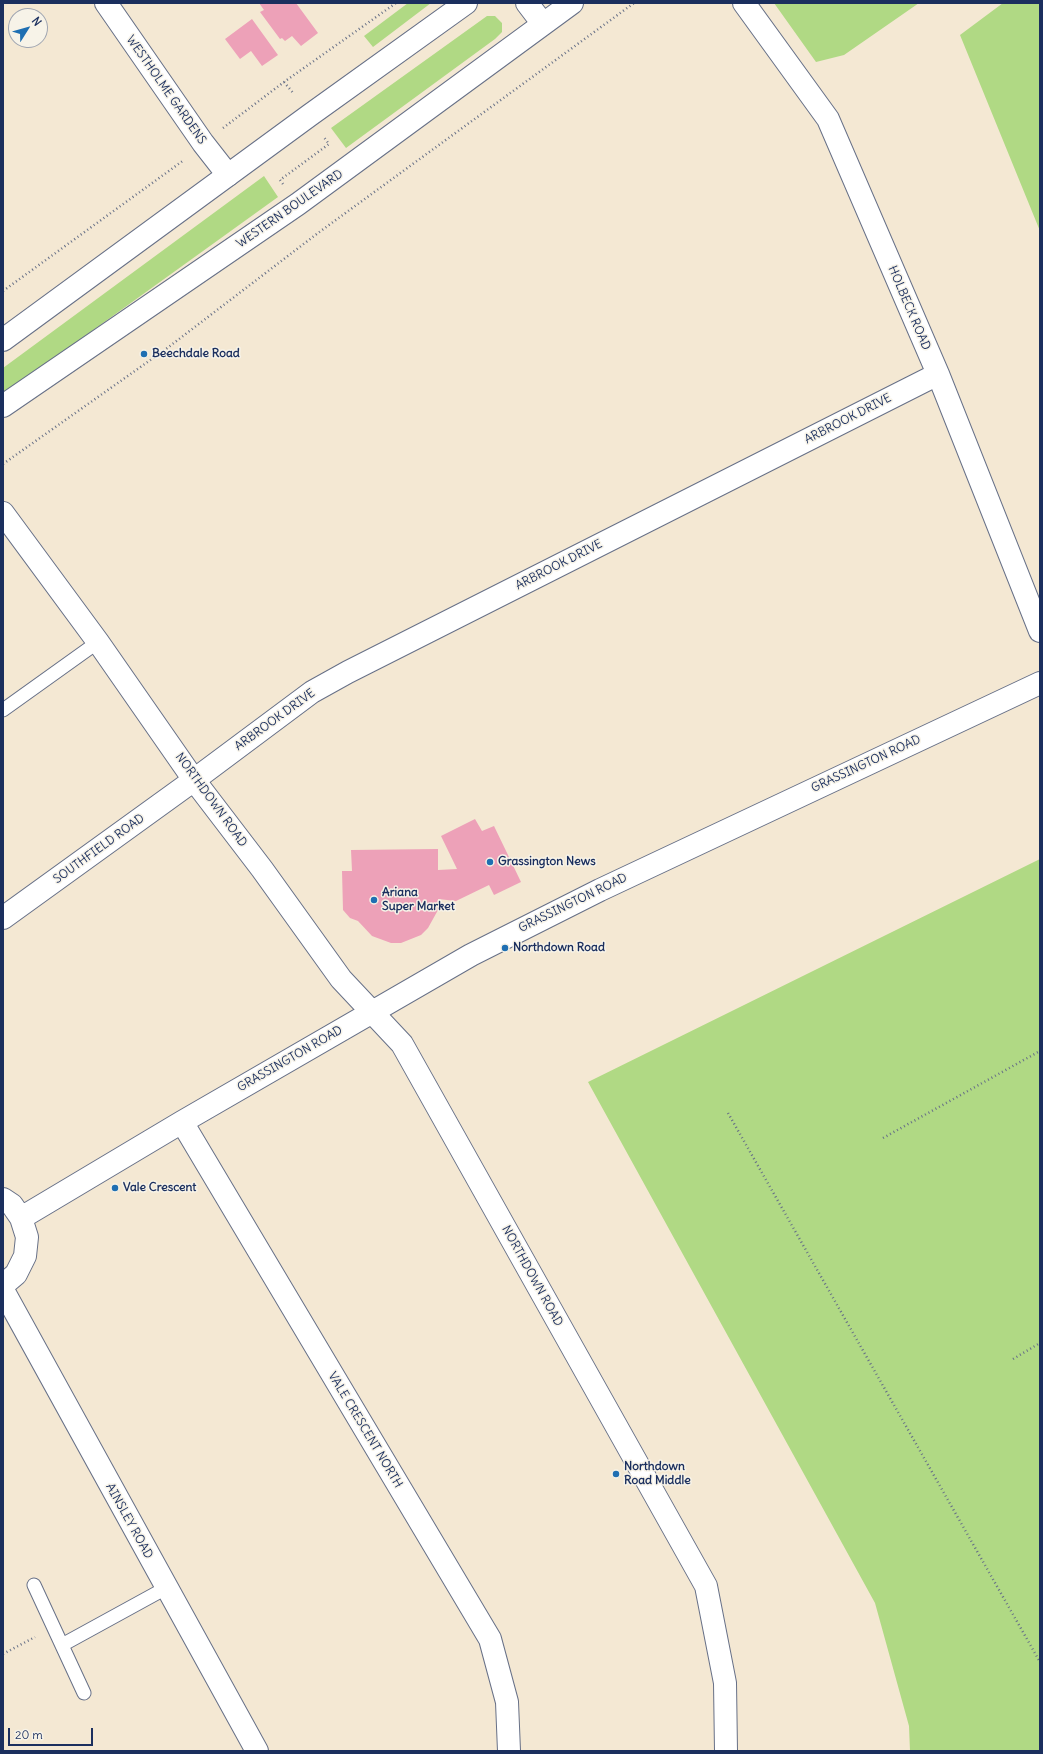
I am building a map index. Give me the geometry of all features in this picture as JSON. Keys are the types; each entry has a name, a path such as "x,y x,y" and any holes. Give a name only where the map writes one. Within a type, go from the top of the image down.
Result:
{"main road":[{"name":"WESTHOLME GARDENS","path":"106,3 200,139 228,175"},
{"path":"3,340 310,115 466,3"},
{"path":"527,3 543,24"},
{"name":"WESTERN BOULEVARD","path":"3,406 298,204 572,3"},
{"name":"HOLBECK ROAD","path":"744,3 828,119 938,374 1040,631"},
{"name":"ARBROOK DRIVE","path":"194,780 312,692 348,672 938,374"},
{"name":"NORTHDOWN ROAD","path":"3,513 98,642 194,780 262,870 341,979 402,1044 706,1586 725,1683 726,1751"},
{"name":"GRASSINGTON ROAD","path":"21,1218 182,1122 471,955 546,916 1040,683"},
{"name":"SOUTHFIELD ROAD","path":"3,918 194,780"},
{"name":"VALE CRESCENT NORTH","path":"182,1122 490,1639 507,1702 509,1751"},
{"path":"3,1199 12,1205 21,1218 27,1237 25,1256 16,1274 3,1285"},
{"name":"AINSLEY ROAD","path":"3,1290 257,1751"}],"lane":[{"path":"3,710 98,642"},
{"path":"34,1585 84,1693"},
{"path":"62,1645 166,1588"}],"path":[{"path":"3,291 188,156 190,153 187,148 214,129 216,132 227,126 284,82 396,3"},
{"path":"3,464 166,349 318,233 634,3"},
{"path":"284,82 310,115 329,144 280,180 318,233"},
{"path":"883,1138 1040,1051"},
{"path":"728,1113 1040,1662"},
{"path":"1014,1359 1040,1343"},
{"path":"3,1654 54,1628"}],"green space":[{"path":"408,3 431,3 373,47 364,36"},
{"path":"774,3 919,3 844,55 816,62"},
{"path":"1003,3 1040,3 1040,231 960,35"},
{"path":"487,16 495,16 502,23 502,32 495,39 346,148 331,128"},
{"path":"264,176 278,197 3,395 3,368"},
{"path":"1040,859 1040,1751 910,1751 909,1726 875,1603 588,1082"}],"building":[{"path":"259,3 296,3 318,33 301,46 292,36 285,41 282,38 280,39 260,12 264,10"},
{"path":"252,19 278,55 262,66 251,51 240,59 225,39"},
{"path":"475,819 482,831 494,826 521,882 494,895 489,885 456,901 438,899 438,910 428,928 421,935 401,943 391,943 372,936 358,921 350,918 343,910 342,871 352,871 351,850 438,849 438,870 457,869 441,836"}],"place":[{"name":"Beechdale Road","path":"144,354"},
{"name":"Grassington News","path":"490,862"},
{"name":"Ariana Super Market","path":"374,900"},
{"name":"Northdown Road","path":"505,948"},
{"name":"Vale Crescent","path":"115,1188"},
{"name":"Northdown Road Middle","path":"616,1474"}]}
